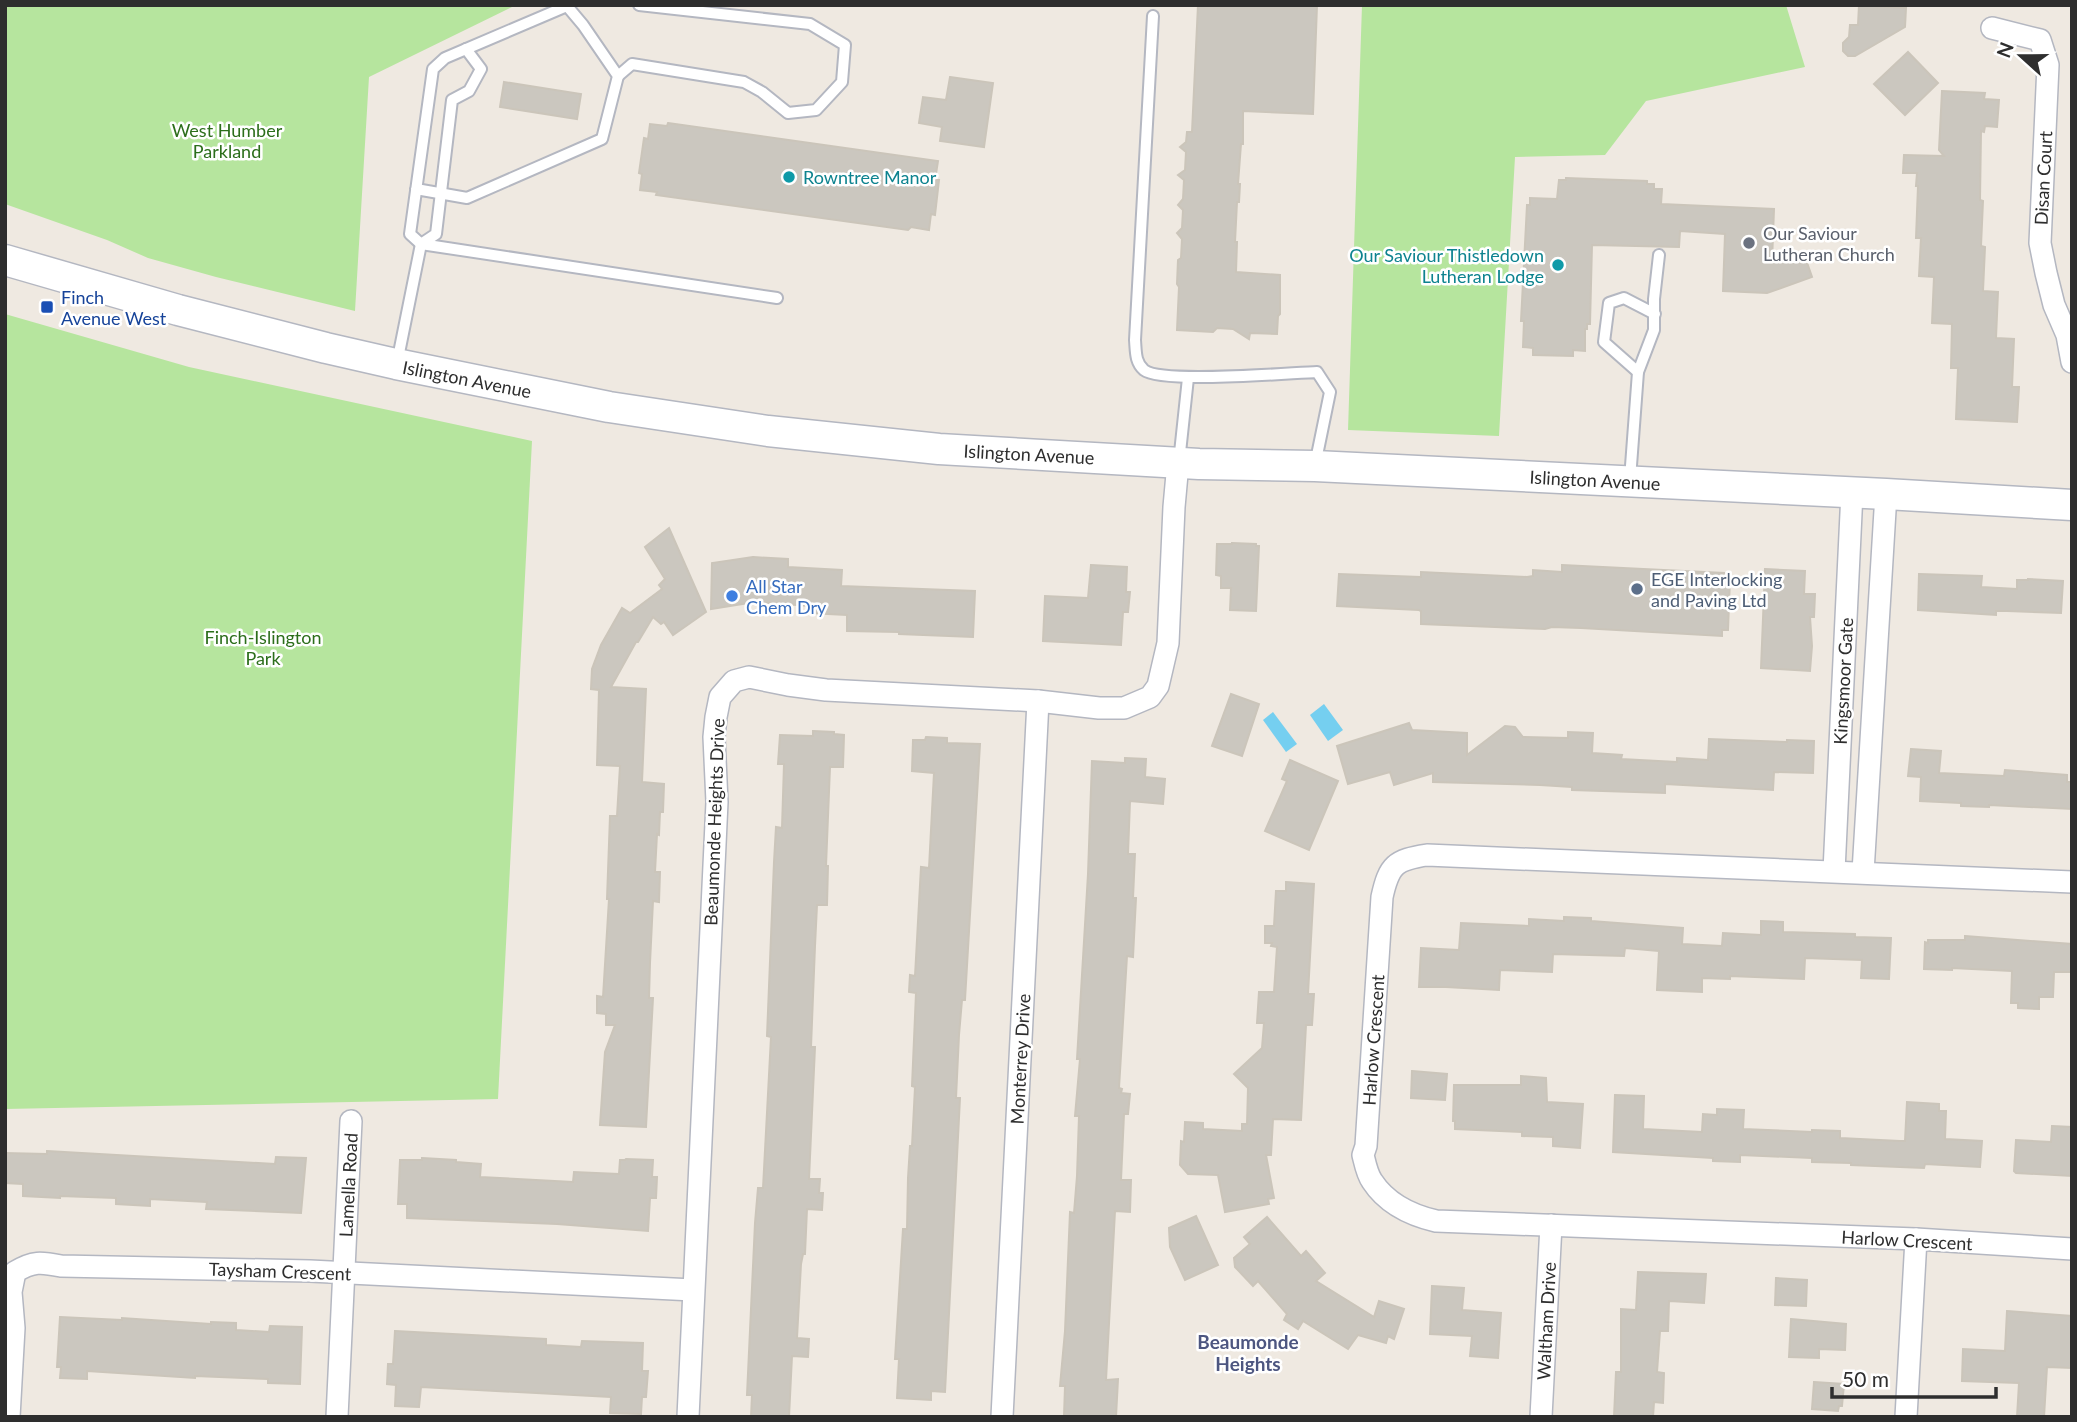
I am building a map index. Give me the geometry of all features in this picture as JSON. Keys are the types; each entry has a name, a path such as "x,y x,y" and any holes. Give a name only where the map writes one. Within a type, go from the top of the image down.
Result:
{"main road":[{"name":"Islington Avenue","path":"5,260 178,310 396,365 609,407 768,430 939,449 1178,463 1315,466 2072,505"}],"street":[{"name":"Disan Court","path":"1992,28 2040,40 2046,53 2048,65 2040,243 2054,305 2067,335 2072,362"},
{"name":"Beaumonde Heights Drive","path":"688,1417 717,802 715,737 720,697 734,681 749,677 826,690 1038,701 1099,708 1124,708 1150,696 1158,685 1168,643 1178,463"},
{"name":"Kingsmoor Gate","path":"1834,871 1852,492"},
{"name":"Kingsmoor Gate","path":"1863,872 1886,494"},
{"name":"Monterrey Drive","path":"1002,1417 1038,701"},
{"name":"Harlow Crescent","path":"2072,882 1427,855 1395,863 1386,877 1382,897 1366,1146 1363,1155 1370,1180 1390,1202 1416,1216 1436,1221 1916,1239 2072,1249"},
{"name":"Lamella Road","path":"337,1417 351,1121"},
{"name":"Waltham Drive","path":"1541,1417 1551,1225"},
{"path":"1906,1417 1916,1239"},
{"name":"Taysham Crescent","path":"9,1417 14,1328 11,1292 15,1272 29,1264 44,1262 61,1266 344,1273 694,1290"}],"lane":[{"path":"416,189 467,198 602,139 618,76 632,64 744,82 762,92 788,113 816,110 842,82 845,45 810,24 639,5"},
{"path":"618,76 571,6 445,58 433,69 410,233 421,244 777,298"},
{"path":"1153,16 1135,340 1137,362 1147,372 1188,378 1317,372 1330,393 1315,466"},
{"path":"396,365 421,244 436,233 452,100 469,91 481,69 466,49"},
{"path":"1629,481 1638,372 1654,330 1659,255"},
{"path":"1638,372 1604,342 1609,303 1624,298 1655,314"},
{"path":"1178,463 1188,378"}],"green space":[{"name":"West Humber Parkland","path":"5,5 516,5 369,77 355,311 148,258 107,240 5,204"},
{"path":"1362,5 1786,5 1805,67 1646,101 1605,155 1515,157 1499,436 1348,430"},
{"name":"Finch-Islington Park","path":"5,314 189,367 532,441 498,1099 5,1109"}],"water":[{"path":"1324,704 1343,730 1328,741 1310,715"},
{"path":"1273,712 1297,744 1286,752 1263,720"}],"building":[{"path":"1198,5 1317,5 1313,114 1243,111 1235,242 1236,272 1280,275 1277,334 1250,333 1249,339 1233,329 1217,328 1213,332 1177,330 1178,260 1181,258 1182,239 1177,233 1182,228 1183,210 1178,205 1183,199 1184,180 1178,175 1185,170 1186,152 1180,147 1186,142 1187,132 1192,132"},
{"path":"1859,5 1906,8 1905,27 1855,56 1848,56 1843,51 1843,43 1849,37 1850,25 1858,25"},
{"path":"1908,52 1938,83 1905,115 1874,84"},
{"path":"950,77 993,83 984,147 940,141 942,127 919,123 923,97 946,100"},
{"path":"504,82 581,94 577,119 500,107"},
{"path":"1942,91 1985,93 1984,99 1999,100 1997,127 1985,126 1984,132 1981,131 1981,246 1985,247 1983,291 1998,292 1996,338 2014,339 2012,387 2019,387 2017,422 1956,419 1958,368 1951,368 1952,324 1932,323 1934,277 1919,276 1921,238 1916,238 1917,173 1903,173 1904,155 1944,156 1939,150"},
{"name":"Rowntree Manor","path":"668,123 938,161 935,215 931,214 929,230 911,227 908,230 656,195 657,192 640,190 642,174 639,173 644,138 648,139 650,124 667,126"},
{"name":"Our Saviour Thistledown Lutheran Lodge","path":"1559,180 1647,181 1647,184 1654,184 1654,189 1662,189 1661,204 1774,209 1772,262 1803,251 1812,277 1767,293 1723,291 1725,234 1680,231 1679,247 1592,245 1590,324 1587,324 1585,329 1585,351 1573,350 1573,356 1533,355 1533,348 1523,347 1524,321 1521,321 1527,205 1530,205 1530,198 1557,199"},
{"path":"669,528 706,612 673,635 664,622 661,624 653,617 611,687 646,689 642,782 664,784 655,872 660,872 659,902 653,901 649,998 653,998 646,1127 600,1125 605,1052 615,1025 606,1025 606,1014 597,1013 597,996 603,997 609,899 610,816 617,816 620,766 597,765 599,690 591,689 592,669 601,645 622,608 630,613 662,589 659,585 665,579 645,547"},
{"path":"1217,544 1259,546 1256,611 1230,610 1231,588 1221,588 1221,576 1216,575"},
{"path":"753,557 788,559 788,567 842,570 841,586 975,591 973,637 847,631 847,615 810,613 811,606 755,602 711,609 712,563"},
{"path":"1091,565 1127,567 1126,592 1130,592 1128,612 1123,612 1121,645 1043,641 1045,596 1088,598"},
{"path":"1562,565 1724,573 1724,578 1730,578 1728,630 1722,630 1722,636 1581,628 1421,624 1419,610 1337,606 1339,574 1421,577 1421,572 1527,577 1533,576 1533,570 1562,572"},
{"path":"1765,569 1805,571 1804,594 1815,594 1814,617 1810,617 1810,671 1761,668"},
{"path":"1919,574 1982,576 1981,587 2017,589 2017,580 2063,581 2061,613 1996,611 1996,615 1918,610"},
{"path":"1231,694 1259,704 1242,756 1212,746"},
{"path":"1409,723 1412,730 1467,733 1467,755 1505,726 1515,727 1523,737 1568,738 1568,732 1593,733 1592,753 1622,755 1621,759 1677,762 1677,758 1708,760 1709,739 1814,741 1813,773 1774,772 1773,790 1665,784 1665,793 1433,782 1433,773 1394,785 1390,772 1348,784 1337,746"},
{"path":"813,731 844,735 843,767 830,767 827,905 817,905 815,946 811,1047 815,1047 809,1179 820,1179 822,1210 807,1209 797,1338 809,1339 808,1357 792,1356 789,1417 751,1417 752,1395 747,1395 755,1223 758,1188 763,1188 771,1037 767,1036 776,827 782,828 784,764 778,764 780,735 813,736"},
{"path":"926,737 947,738 947,743 980,744 965,1000 962,1000 959,1035 956,1098 960,1098 945,1392 931,1391 931,1400 897,1398 899,1359 895,1359 903,1229 907,1229 915,1087 912,1086 916,993 909,992 910,975 915,976 921,867 929,868 934,773 912,771 913,740 925,740"},
{"path":"1911,749 1941,751 1939,773 2004,776 2005,770 2067,775 2067,782 2072,782 2072,809 1961,806 1961,803 1920,801 1921,777 1908,776"},
{"path":"1125,758 1146,759 1145,777 1165,779 1163,804 1130,801 1128,854 1135,854 1133,898 1136,898 1133,957 1127,956 1119,1088 1122,1089 1121,1093 1130,1094 1128,1114 1124,1114 1121,1180 1131,1180 1130,1212 1115,1211 1106,1380 1118,1379 1116,1417 1064,1417 1065,1386 1060,1386 1070,1212 1074,1213 1077,1176 1079,1116 1075,1116 1080,1059 1077,1059 1092,761 1125,763"},
{"path":"1290,760 1338,781 1309,850 1265,831 1287,781 1282,779"},
{"path":"1286,882 1314,884 1308,994 1314,994 1312,1025 1306,1025 1301,1120 1273,1119 1271,1155 1266,1155 1274,1198 1268,1199 1269,1204 1225,1212 1218,1175 1188,1174 1180,1165 1181,1141 1184,1142 1185,1122 1203,1123 1203,1129 1242,1131 1242,1124 1247,1124 1248,1088 1234,1074 1262,1048 1264,1023 1257,1023 1259,992 1274,992 1277,947 1271,946 1272,943 1265,943 1265,926 1274,926 1276,891 1286,891"},
{"path":"1564,917 1683,928 1682,944 1722,946 1723,933 1761,935 1761,921 1783,922 1783,932 1891,938 1889,979 1861,978 1862,960 1805,958 1804,979 1730,976 1730,979 1702,978 1702,992 1657,990 1659,951 1625,948 1624,956 1553,954 1552,972 1500,970 1499,990 1419,987 1421,948 1459,950 1461,923 1529,926 1529,919 1564,921"},
{"path":"1965,936 2072,944 2072,972 2054,972 2053,997 2039,997 2039,1009 2018,1008 2018,1003 2011,1003 2012,971 1924,969 1925,942 1965,940"},
{"path":"1412,1071 1447,1074 1445,1100 1411,1098"},
{"path":"1521,1076 1546,1078 1547,1102 1583,1104 1580,1148 1553,1146 1553,1137 1522,1136 1522,1132 1455,1129 1454,1085 1521,1085"},
{"path":"1615,1095 1644,1096 1643,1129 1702,1132 1703,1114 1717,1115 1717,1109 1744,1110 1743,1129 1840,1131 1840,1138 1900,1141 1905,1141 1907,1102 1939,1104 1939,1111 1946,1111 1945,1139 1982,1141 1980,1167 1925,1164 1924,1168 1851,1165 1812,1162 1812,1158 1740,1155 1740,1162 1713,1161 1713,1158 1613,1152"},
{"path":"2052,1126 2072,1127 2072,1176 2016,1173 2016,1140 2051,1142"},
{"path":"47,1151 275,1164 276,1157 306,1158 301,1213 206,1209 207,1202 150,1199 150,1206 116,1204 116,1198 23,1196 23,1184 5,1183 5,1153 47,1154"},
{"path":"422,1158 481,1164 480,1177 573,1182 574,1172 619,1174 620,1160 653,1160 652,1177 657,1177 656,1198 650,1198 648,1231 407,1218 407,1204 398,1204 400,1160"},
{"path":"1196,1216 1218,1265 1185,1280 1170,1247 1169,1228"},
{"path":"1267,1217 1301,1256 1306,1251 1325,1273 1316,1281 1374,1317 1379,1301 1404,1309 1394,1339 1388,1336 1386,1343 1358,1335 1348,1349 1303,1321 1298,1329 1284,1320 1287,1314 1258,1281 1253,1286 1235,1267 1234,1258 1250,1244 1244,1237"},
{"path":"1638,1272 1706,1274 1704,1303 1669,1301 1668,1331 1660,1331 1657,1372 1664,1373 1663,1403 1654,1402 1653,1417 1614,1417 1616,1372 1621,1372 1621,1309 1636,1310"},
{"path":"1776,1278 1807,1280 1806,1306 1775,1305"},
{"path":"1432,1286 1464,1288 1462,1310 1501,1313 1498,1358 1470,1356 1472,1336 1430,1334"},
{"path":"2007,1311 2072,1316 2072,1368 2047,1367 2044,1417 2017,1417 2019,1383 1962,1381 1963,1349 2005,1351"},
{"path":"60,1317 236,1323 236,1330 269,1332 270,1326 302,1327 300,1384 268,1383 268,1379 195,1378 87,1371 87,1379 60,1378 61,1367 57,1367"},
{"path":"1791,1319 1846,1324 1845,1350 1819,1349 1819,1358 1789,1357"},
{"path":"395,1331 546,1339 546,1345 581,1347 582,1341 643,1343 642,1371 648,1371 646,1397 642,1397 641,1414 610,1413 611,1397 421,1387 419,1407 395,1406 396,1385 387,1384 388,1364 393,1364"},
{"path":"1814,1382 1844,1384 1842,1406 1839,1406 1838,1411 1812,1409"}],"place":[{"name":"Rowntree Manor","path":"789,177"},
{"name":"Our Saviour Lutheran Church","path":"1749,243"},
{"name":"Our Saviour Thistledown Lutheran Lodge","path":"1558,265"},
{"name":"Finch Avenue West","path":"47,307"},
{"name":"EGE Interlocking and Paving Ltd","path":"1637,589"},
{"name":"All Star Chem Dry","path":"732,596"}],"district":[{"name":"Beaumonde Heights","path":"1248,1352"}]}
